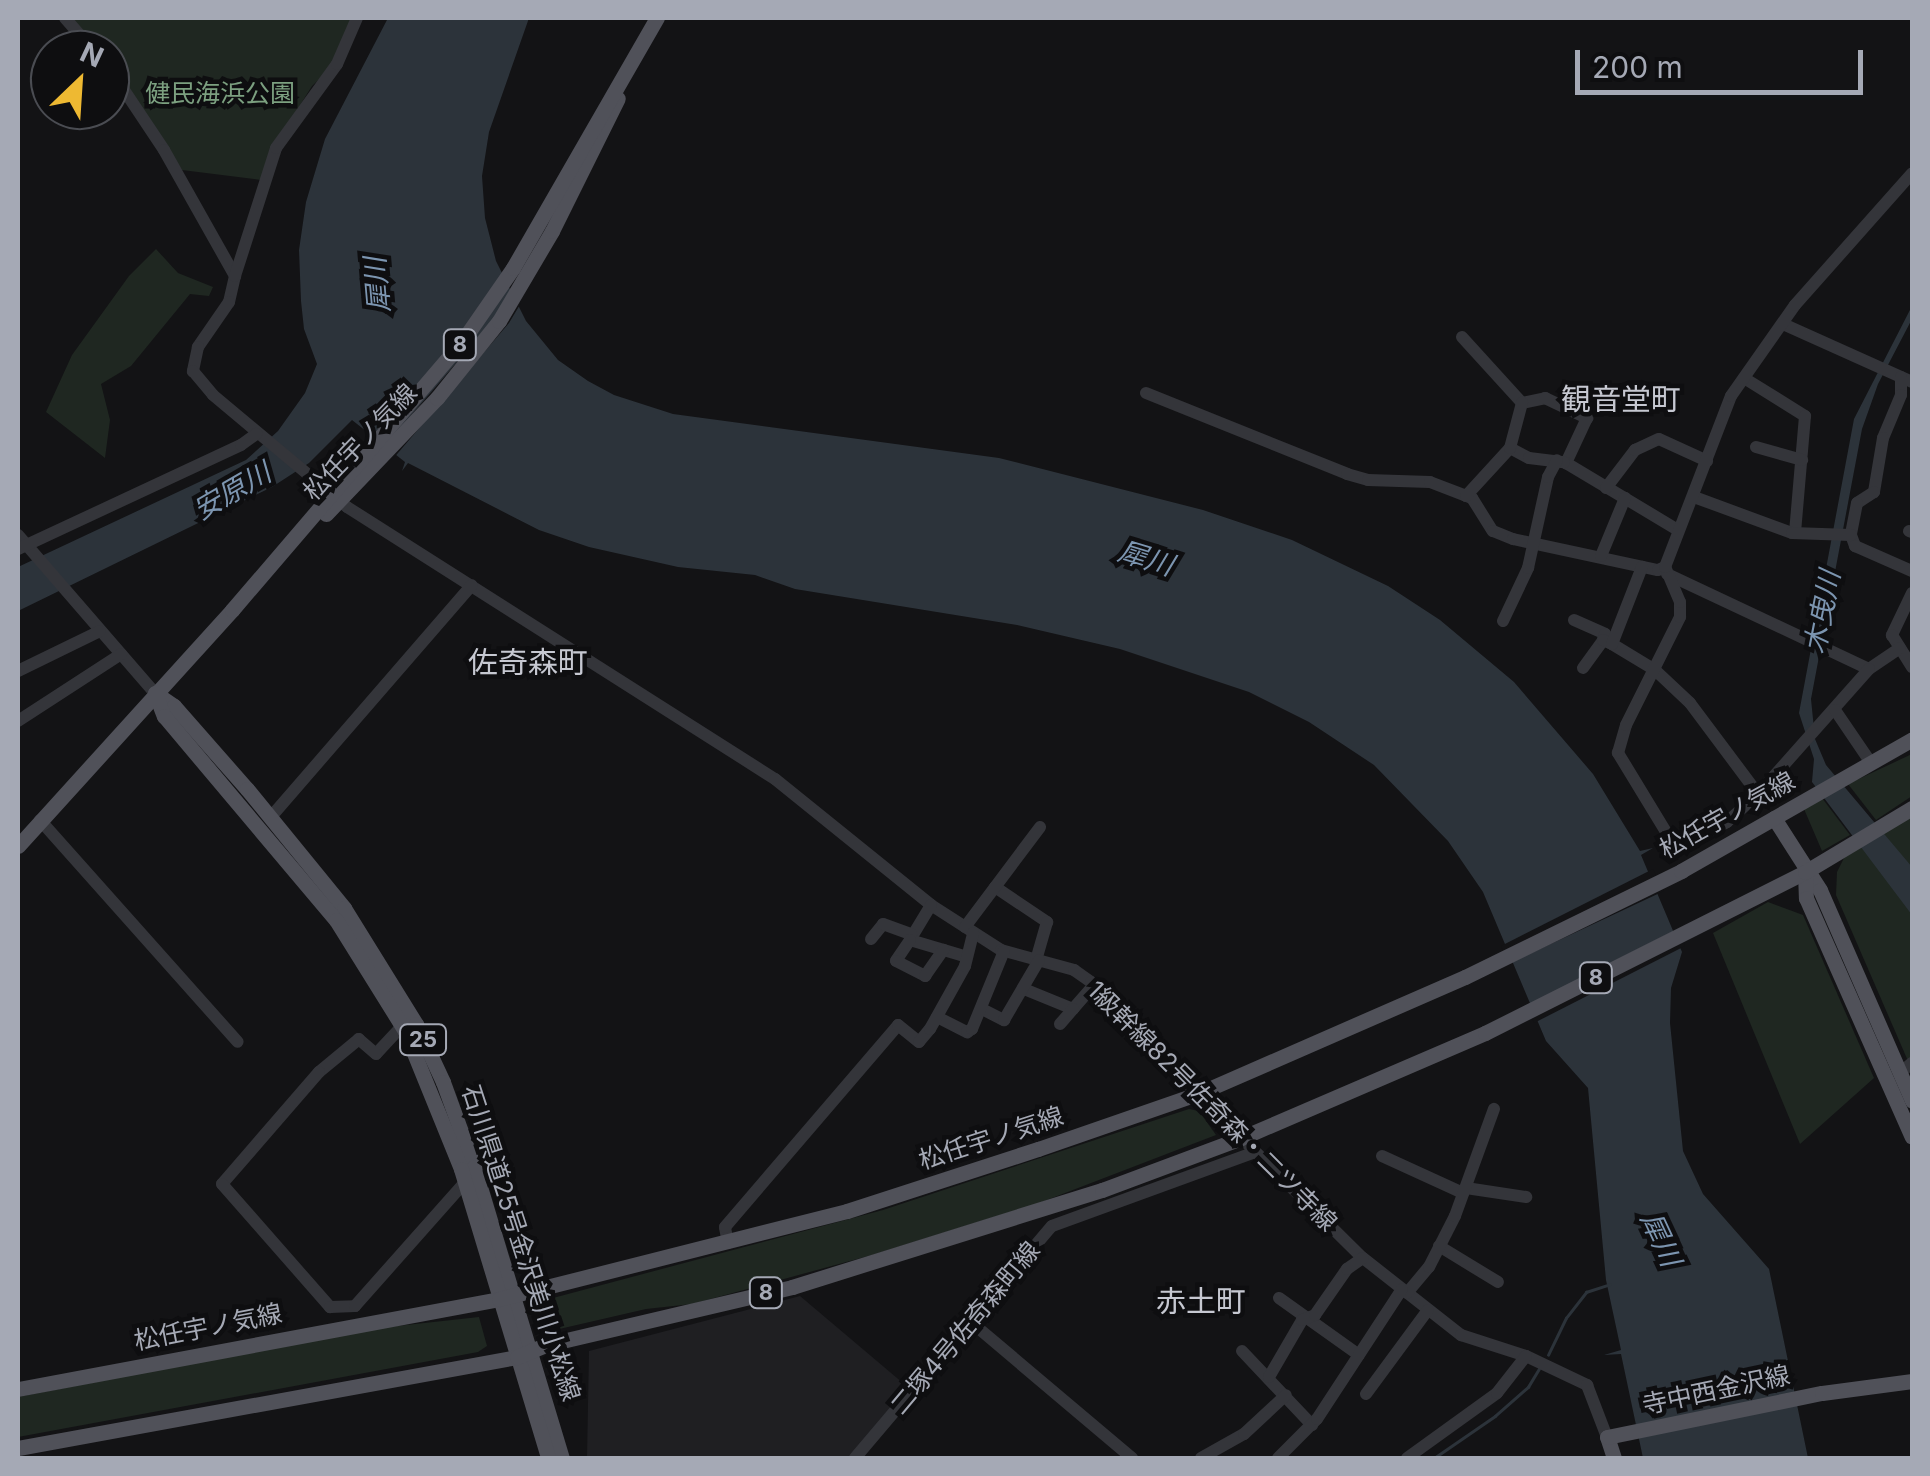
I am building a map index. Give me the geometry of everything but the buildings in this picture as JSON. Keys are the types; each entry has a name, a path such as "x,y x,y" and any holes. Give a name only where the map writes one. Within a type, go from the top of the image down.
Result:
{"main road":[{"name":"松任宇ノ気線","path":"370,461 461,344 538,223 610,92 619,84 657,18"},
{"name":"松任宇ノ気線","path":"18,846 335,498 488,337 548,237 619,96 619,84"},
{"name":"石川県道25号金沢美川小松線","path":"155,693 174,706 344,908 416,1024 465,1141 506,1296"},
{"name":"石川県道25号金沢美川小松線","path":"155,693 164,716 336,920 402,1026 464,1182 562,1458"},
{"name":"松任宇ノ気線","path":"18,1389 506,1296 728,1242 847,1211 1196,1094 1465,977 1682,871 1912,739"},
{"name":"8","path":"18,1448 524,1353 792,1286 1054,1206 1240,1138 1485,1033 1805,872 1912,808"},
{"path":"1774,818 1820,890 1906,1068 1912,1102"},
{"path":"1805,872 1806,898 1912,1137"},
{"name":"石川県道25号金沢美川小松線","path":"524,1353 548,1458"},
{"name":"寺中西金沢線","path":"1614,1436 1822,1392 1912,1381"},
{"path":"1614,1436 1614,1458"}],"street":[{"path":"235,276 276,148 337,64 357,18"},
{"path":"130,100 164,150 235,276"},
{"path":"1900,648 1869,669 1758,794 1728,822 1678,850 1618,753 1626,725 1680,616 1680,602 1666,570 1732,396 1858,230 1912,173"},
{"name":"1級幹線82号佐奇森・二ツ寺線","path":"235,276 229,302 198,347 193,371 259,436 335,498 775,779 930,905 1004,951 1074,970 1094,985 1196,1094 1364,1258 1461,1336 1526,1356 1586,1385 1614,1436"},
{"path":"1783,324 1907,380 1883,438 1874,492 1857,503 1841,537"},
{"path":"1462,337 1522,403"},
{"path":"1744,378 1805,416 1795,533"},
{"path":"1146,393 1346,474 1368,480 1430,482 1466,496 1482,508 1493,530 1534,545 1666,570 1869,669"},
{"path":"1503,621 1518,597 1548,478 1587,418 1546,398 1522,403"},
{"path":"1466,496 1510,448 1522,403"},
{"path":"155,693 23,545 259,436"},
{"path":"1606,488 1635,450 1658,439 1707,462"},
{"path":"1756,446 1802,460"},
{"path":"1510,448 1529,458 1561,461 1678,530"},
{"path":"1694,497 1795,533 1841,537 1912,571"},
{"path":"1601,556 1625,498"},
{"path":"1583,668 1607,642 1642,566"},
{"path":"270,818 472,584"},
{"path":"1912,593 1892,635 1912,667"},
{"path":"1574,620 1605,634 1607,642 1655,670 1690,703 1758,794"},
{"path":"18,671 100,631"},
{"path":"18,721 121,654"},
{"path":"1835,710 1871,763"},
{"path":"40,820 238,1042"},
{"path":"728,1242 725,1227 898,1025 920,1042 967,957 969,930 995,886 1040,828"},
{"path":"982,1009 1004,1020 1024,989 1048,922 995,886"},
{"path":"930,905 892,967 925,976 943,950"},
{"path":"871,939 883,924 967,957"},
{"path":"936,1017 967,1032 982,1009 1004,951"},
{"path":"1060,1024 1094,985"},
{"path":"1024,989 1073,1010"},
{"path":"402,1026 376,1054 359,1039 319,1072 222,1184 330,1307 355,1306 464,1182"},
{"path":"1278,1458 1312,1425 1439,1246 1494,1109"},
{"name":"二塚4号佐奇森町線","path":"855,1458 1052,1226 1255,1152"},
{"path":"1382,1156 1464,1190 1526,1197"},
{"path":"1052,1226 1054,1206"},
{"path":"1439,1246 1498,1282"},
{"path":"1270,1377 1302,1320 1308,1318 1347,1269 1364,1258"},
{"path":"1280,1298 1359,1355"},
{"path":"1366,1394 1428,1310"},
{"path":"971,1322 1132,1458"},
{"path":"1242,1352 1312,1425"},
{"path":"1407,1458 1497,1393 1526,1356"},
{"path":"1201,1458 1244,1434 1286,1395"}],"shaded area":[{"path":"800,1296 910,1389 851,1458 587,1458 589,1351"}],"green space":[{"name":"健民海浜公園","path":"70,18 354,18 334,65 312,86 273,148 261,180 182,170 130,93 130,30 81,30"},
{"path":"156,249 178,273 213,287 209,296 190,294 131,366 101,384 110,420 105,458 46,412 72,355 129,276"},
{"path":"1912,754 1912,796 1876,820 1848,784"},
{"path":"1822,798 1850,835 1822,851 1804,809"},
{"path":"1912,813 1912,1058 1908,1061 1836,895 1837,872 1847,852"},
{"path":"1768,902 1803,915 1874,1078 1800,1144 1713,933"},
{"path":"1189,1109 1199,1111 1216,1135 1039,1203 872,1255 692,1304 646,1309 555,1330 547,1328 538,1302 883,1210"},
{"path":"479,1317 487,1346 478,1352 18,1437 18,1397 370,1329"}],"water":[{"path":"388,18 529,18 489,132 482,176 485,218 496,261 526,321 558,360 588,381 614,395 673,414 999,458 1203,510 1292,540 1388,586 1440,620 1514,682 1593,774 1640,851 1653,848 1641,855 1682,952 1671,988 1670,1023 1683,1151 1703,1194 1769,1269 1808,1458 1643,1458 1621,1354 1604,1355 1621,1350 1606,1280 1588,1088 1546,1041 1483,892 1448,841 1374,765 1309,722 1249,692 1120,649 1017,625 795,589 755,575 678,567 589,547 539,530 408,463 402,471 405,462 352,420 309,463 272,487 18,611 18,567 246,460 278,431 305,393 317,364 304,329 301,301 299,250 306,202 325,139"},
{"name":"木曳川","path":"1912,306 1912,319 1878,384 1862,429 1811,699 1815,739 1826,765 1912,867 1912,915 1812,782 1814,759 1799,713 1854,419"}],"pier":[{"path":"514,288 521,303 509,323 392,460 382,449 495,318"},
{"path":"1653,869 1664,891 1508,964 1501,946"},
{"path":"1678,929 1685,946 1534,1023 1526,1006"}],"waterway":[{"path":"1548,1355 1566,1318 1586,1292 1610,1284"},
{"path":"1434,1458 1495,1416 1528,1387 1539,1369"}],"district":[{"name":"観音堂町","path":"1621,399"},
{"name":"佐奇森町","path":"528,662"},
{"name":"赤土町","path":"1201,1301"}],"water label":[{"name":"犀川","path":"377,285"},
{"name":"安原川","path":"232,491"},
{"name":"犀川","path":"1146,558"},
{"name":"犀川","path":"1661,1239"}]}
